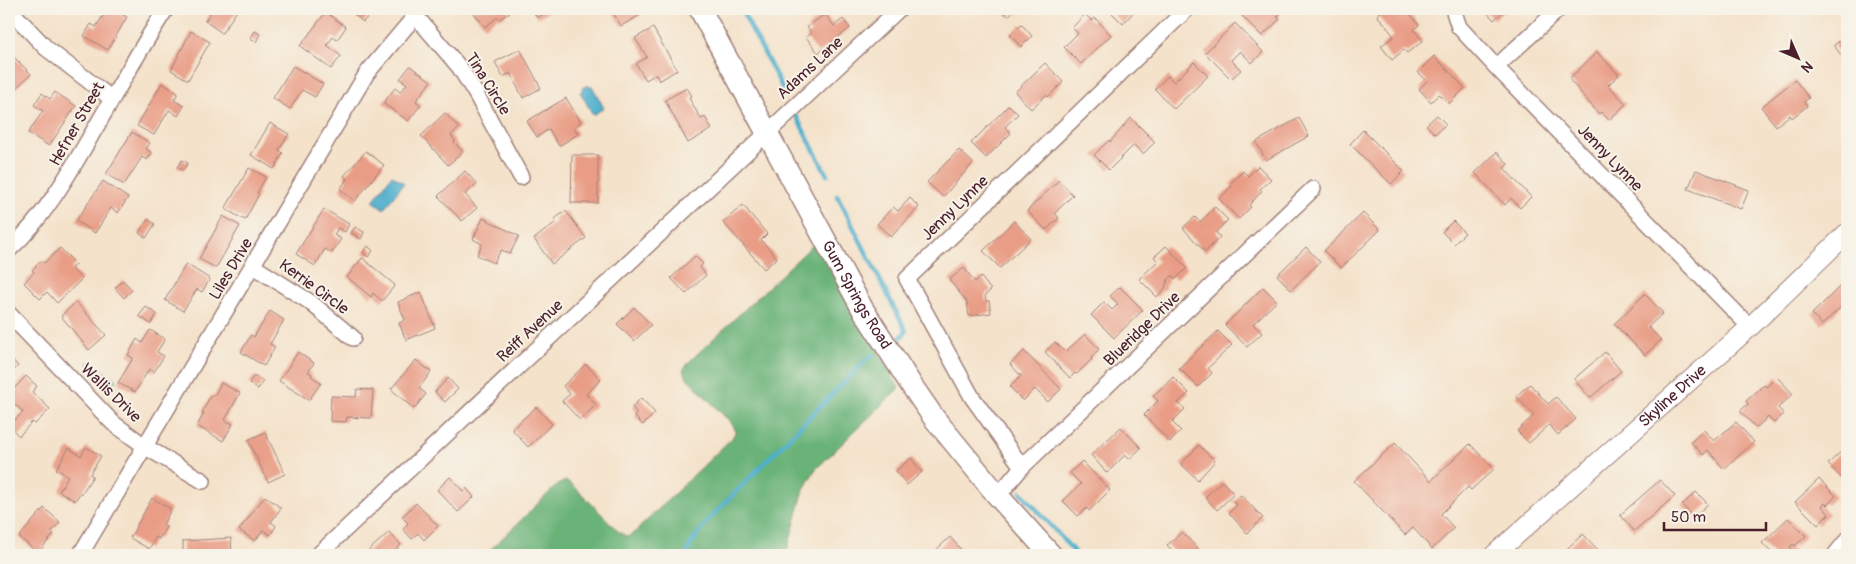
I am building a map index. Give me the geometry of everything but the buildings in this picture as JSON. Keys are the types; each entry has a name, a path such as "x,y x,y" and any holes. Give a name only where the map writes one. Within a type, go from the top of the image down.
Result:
{"main road":[{"name":"Gum Springs Road","path":"700,9 862,308 912,386 934,418 998,496 1051,555"}],"street":[{"path":"9,9 46,48 112,99"},
{"name":"Hefner Street","path":"9,250 34,224 59,189 166,9"},
{"name":"Adams Lane","path":"767,133 900,9"},
{"name":"Jenny Lynne","path":"1022,467 972,397 907,279 1187,9"},
{"name":"Jenny Lynne","path":"1453,9 1459,27 1496,67 1750,327"},
{"path":"1496,67 1559,9"},
{"name":"Tina Circle","path":"418,12 460,68 521,178"},
{"name":"Liles Drive","path":"80,555 367,74 418,12"},
{"name":"Reiff Avenue","path":"318,555 767,133"},
{"name":"Blueridge Drive","path":"998,496 1022,467 1313,189"},
{"name":"Skyline Drive","path":"1497,554 1750,327 1847,233"},
{"name":"Kerrie Circle","path":"253,266 310,302 353,338"},
{"name":"Wallis Drive","path":"9,314 113,424 203,482"},
{"path":"1836,555 1847,540"}],"green space":[{"path":"816,242 899,388 815,470 804,489 786,555 485,555 557,485 566,481 574,486 619,532 628,537 635,532 732,438 736,431 732,424 688,379 683,370 690,361"},
{"path":"87,361 117,380 114,383 105,382 94,373"}],"water":[{"path":"588,85 589,87 592,86 604,108 593,115 580,92 583,90 582,88"},
{"path":"392,175 404,183 384,209 373,201"}],"waterway":[{"path":"741,9 784,91"},
{"path":"794,112 827,175"},
{"path":"837,195 906,331 894,342"},
{"path":"687,555 690,545 709,519 873,355"},
{"path":"1021,492 1077,555"}]}
